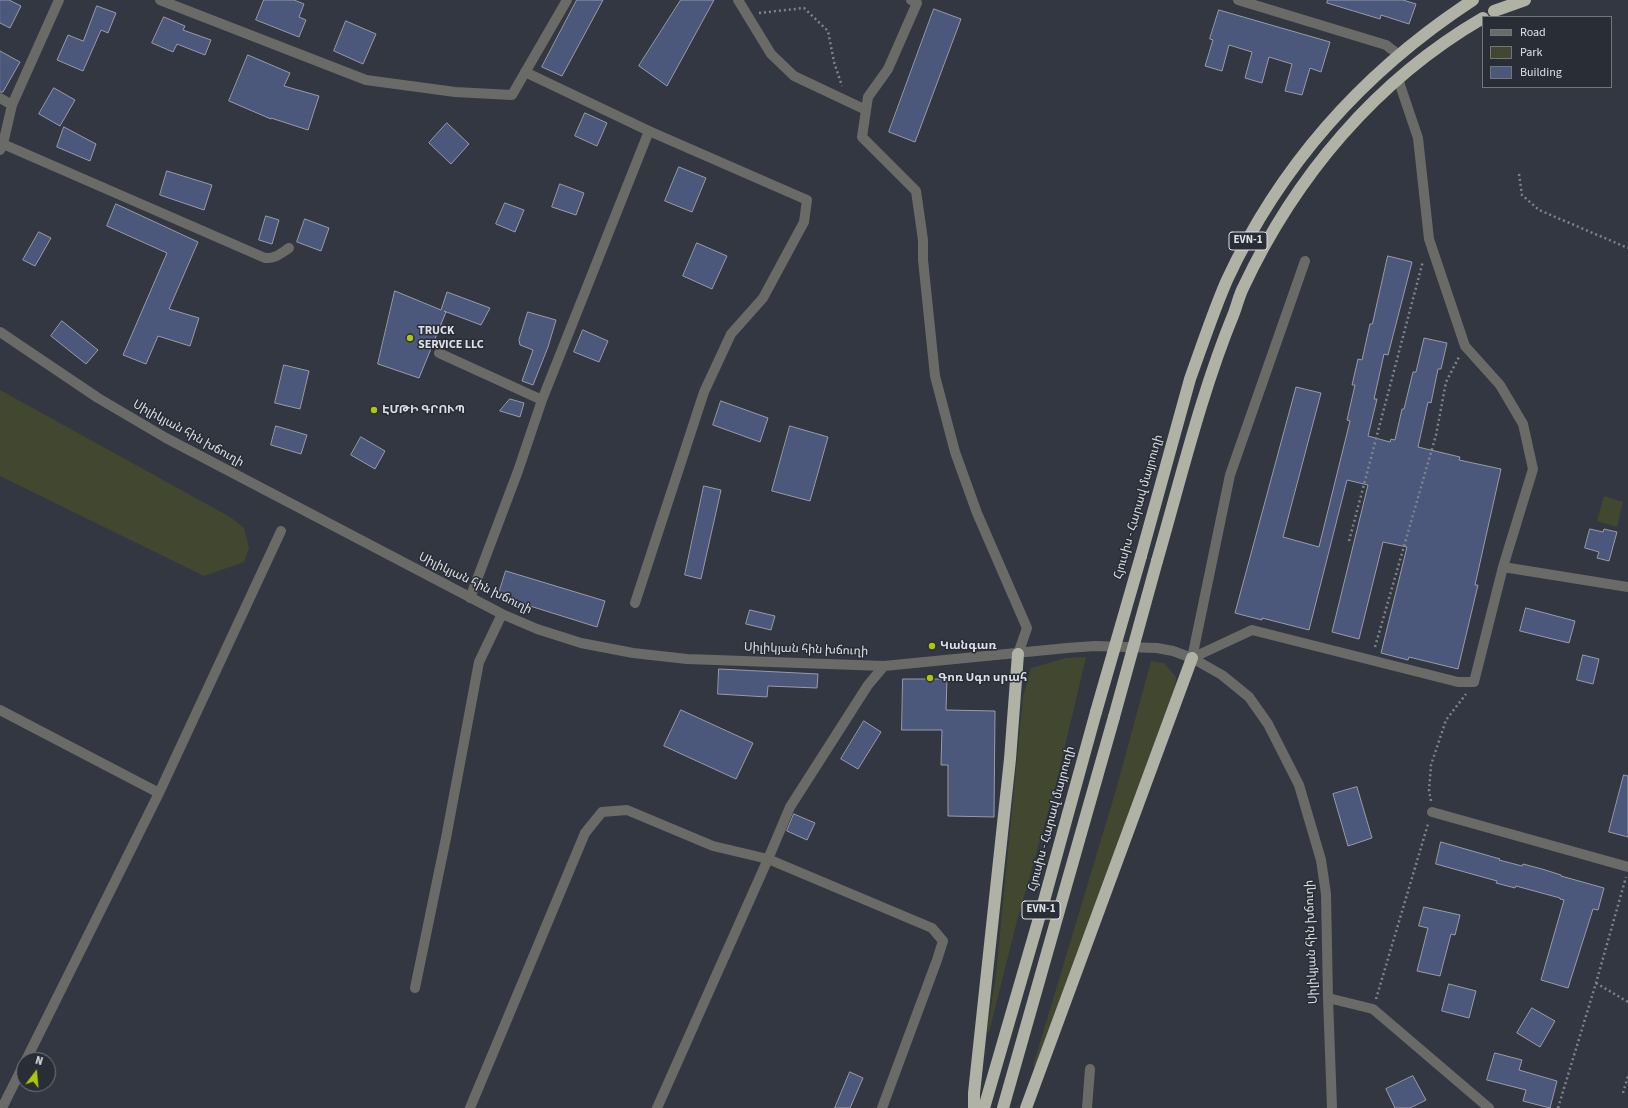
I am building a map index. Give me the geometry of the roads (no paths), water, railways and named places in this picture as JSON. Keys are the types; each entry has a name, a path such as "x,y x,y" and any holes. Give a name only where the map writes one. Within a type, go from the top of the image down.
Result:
{"highway":[{"name":"Հյուսիս - Հարավ մայրուղի","path":"984,1108 1042,908 1190,379 1217,305 1239,257 1278,190 1308,148 1361,89 1439,22 1473,0"},
{"name":"EVN-1","path":"1487,15 1512,0"},
{"path":"1487,15 1525,0"},
{"name":"EVN-1","path":"1003,1108 1207,384 1242,290 1280,219 1325,155 1359,116 1398,78 1417,62 1458,32 1482,18"},
{"path":"1148,528 1166,531"},
{"path":"974,1108 974,1093 1010,759 1018,654"},
{"path":"1026,1108 1192,658"}],"street":[{"path":"59,0 12,105 2,147 264,258 278,256 289,248"},
{"path":"160,0 366,80 455,92 512,95 567,0"},
{"path":"738,0 772,54 794,76 866,110"},
{"path":"911,0 917,3 888,69 868,97 862,137 916,191 923,240 935,376 955,452 974,506 1027,628 1018,654"},
{"path":"1238,0 1386,45 1399,55"},
{"path":"525,72 649,131 807,200 804,222 763,298 731,334 704,392 635,603"},
{"path":"1192,658 1252,630 1458,682 1474,682 1504,567 1532,469 1523,424 1500,385 1465,346 1429,239 1418,138 1398,78"},
{"path":"0,98 12,105"},
{"path":"470,598 518,471 542,400 649,131"},
{"path":"1192,658 1230,475 1305,261"},
{"name":"Սիլիկյան հին խճուղի","path":"0,332 98,398 166,438 502,614 537,629 581,643 633,653 687,659 884,666 1095,646 1157,648 1173,651 1192,658 1222,675 1249,697 1268,724 1299,785 1321,860 1326,894 1332,1108"},
{"path":"439,354 542,400"},
{"path":"30,1052 159,793 282,531"},
{"path":"1504,567 1628,587"},
{"path":"415,988 446,838 479,662 502,614"},
{"path":"657,1108 768,860 790,807 868,685 884,666"},
{"path":"0,710 159,793"},
{"path":"470,1108 585,833 602,812 627,810 713,846 768,860 932,928 943,941 882,1108"},
{"path":"1432,812 1627,872"},
{"path":"1328,998 1373,1009 1489,1108"},
{"path":"1087,1108 1090,1069"},
{"path":"2,1108 16,1080"}],"place":[{"name":"TRUCK SERVICE LLC","path":"410,338"},
{"name":"ԷՄԹԻ ԳՐՈՒՊ","path":"374,410"},
{"name":"Կանգառ","path":"932,646"},
{"name":"Գոռ Սգո սրահ","path":"930,678"}]}
